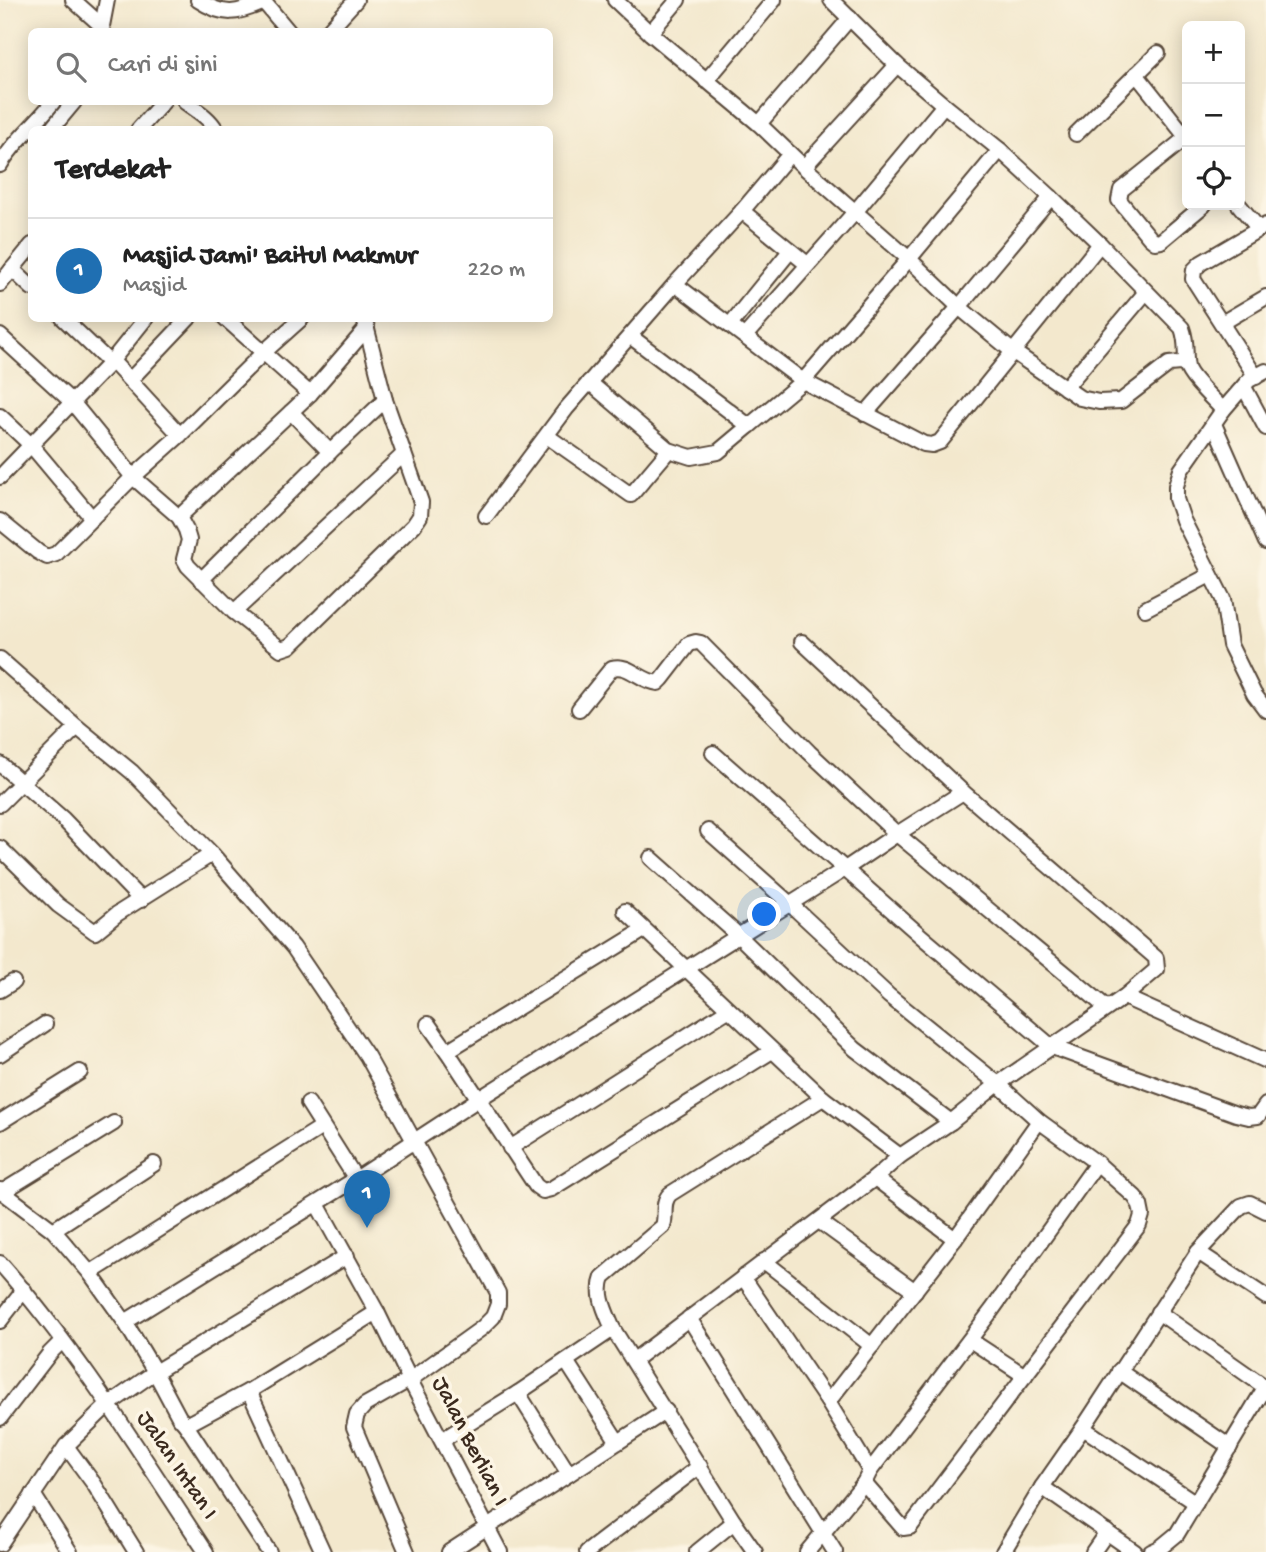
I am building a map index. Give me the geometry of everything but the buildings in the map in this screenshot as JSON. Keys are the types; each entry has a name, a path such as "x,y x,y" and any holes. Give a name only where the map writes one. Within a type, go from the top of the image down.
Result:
{"street":[{"path":"73,0 102,28"},
{"path":"103,28 107,0"},
{"path":"198,0 210,8 232,13 263,1 286,28"},
{"path":"331,28 356,0"},
{"path":"615,0 650,33 759,124 959,307 1012,351 1080,398 1099,402 1121,401 1169,364 1186,365"},
{"path":"650,33 678,0"},
{"path":"706,81 774,0"},
{"path":"831,0 897,65 1000,150 1051,197 1182,328 1186,339 1186,365 1190,374 1221,408"},
{"path":"759,124 850,18"},
{"path":"1076,134 1158,53"},
{"path":"804,167 897,65"},
{"path":"1136,74 1182,131"},
{"path":"31,126 50,105"},
{"path":"57,126 72,105"},
{"path":"142,126 160,105"},
{"path":"189,105 215,126"},
{"path":"745,336 855,212 944,105"},
{"path":"42,115 54,126"},
{"path":"0,165 28,130"},
{"path":"1182,141 1121,190 1119,200 1155,242 1161,241 1198,210"},
{"path":"589,382 669,450 691,457 718,452 803,381 1000,150"},
{"path":"486,516 566,409 790,154"},
{"path":"865,414 1051,197"},
{"path":"1244,210 1262,227 1201,263 1194,270 1194,279 1222,323 1261,374 1250,380 1221,408 1214,424 1181,470 1176,486 1176,499 1183,520 1223,599 1230,645 1254,694 1266,710"},
{"path":"742,211 807,264"},
{"path":"675,284 803,381 924,444 932,445 940,442 1100,244"},
{"path":"0,284 28,250"},
{"path":"730,325 790,251"},
{"path":"12,269 28,284"},
{"path":"1065,388 1146,292"},
{"path":"1222,323 1266,297"},
{"path":"68,322 130,380 180,435"},
{"path":"0,477 111,362 143,322"},
{"path":"130,380 185,322"},
{"path":"229,322 310,394"},
{"path":"0,521 38,552 47,557 56,554 133,477 298,322"},
{"path":"178,517 310,394 366,323"},
{"path":"0,336 72,402 133,477 178,517 186,530 188,540 184,559 188,566 234,612 281,649 290,646 414,525 420,516 421,502 385,400 366,323"},
{"path":"630,336 749,426"},
{"path":"1244,387 1266,428"},
{"path":"201,580 385,400"},
{"path":"291,412 330,452"},
{"path":"0,416 31,444 92,518"},
{"path":"1214,424 1266,541"},
{"path":"547,436 631,495 669,450"},
{"path":"234,612 404,454"},
{"path":"1145,609 1210,575"},
{"path":"634,1360 876,1178 900,1156 1124,997 1157,969 1156,958 963,792 802,642"},
{"path":"579,709 612,668 625,668 651,682 658,682 689,644 701,643 809,752 897,834 1107,1008"},
{"path":"0,659 132,772 212,854 293,947 367,1056 498,1293 498,1304 493,1317 482,1328 411,1379 365,1405 357,1414 354,1427 407,1552"},
{"path":"0,804 77,727"},
{"path":"713,753 1052,1047 1236,1114 1258,1116 1266,1105"},
{"path":"0,764 62,819 141,900"},
{"path":"125,1322 356,1180 477,1100 963,792"},
{"path":"708,831 889,996 999,1084 1039,1121 1097,1163 1135,1197 1142,1215 1139,1225 910,1527 903,1528 867,1477 828,1402 743,1277"},
{"path":"0,848 58,905 95,932 212,854"},
{"path":"651,858 738,936 855,1049 951,1122"},
{"path":"625,911 823,1098 900,1156"},
{"path":"447,1051 644,930"},
{"path":"0,990 13,982"},
{"path":"1124,997 1266,1060"},
{"path":"510,1148 728,1010"},
{"path":"0,1054 45,1024"},
{"path":"428,1024 536,1186 543,1191 551,1189 772,1051"},
{"path":"0,1122 80,1072"},
{"path":"755,1552 613,1329 600,1294 600,1285 603,1277 663,1226 664,1208 670,1194 823,1098"},
{"path":"308,1102 356,1180"},
{"path":"828,1402 956,1239 1039,1121"},
{"path":"114,1123 1,1191 52,1230 90,1273 125,1322 179,1418 269,1552"},
{"path":"90,1273 323,1127"},
{"path":"807,1552 970,1339 1097,1163"},
{"path":"52,1230 154,1164"},
{"path":"876,1178 956,1239"},
{"path":"1007,1551 1042,1487 1198,1252 1241,1206 1250,1203 1266,1211"},
{"name":"Jalan Berlian I","path":"317,1204 377,1312 500,1552"},
{"path":"819,1221 915,1291"},
{"path":"1198,1252 1266,1297"},
{"path":"3,1546 65,1446 108,1405 155,1373 347,1256"},
{"path":"764,1261 872,1346"},
{"name":"Jalan Intan I","path":"0,1264 24,1290 108,1405 206,1552"},
{"path":"0,1321 24,1290"},
{"path":"186,1425 249,1391 377,1312"},
{"path":"1151,1552 1177,1534 1266,1386 1158,1312"},
{"path":"689,1318 835,1552"},
{"path":"443,1440 519,1393 613,1329"},
{"path":"970,1339 1025,1377"},
{"path":"0,1418 62,1341"},
{"path":"566,1361 618,1442"},
{"path":"1119,1371 1230,1447"},
{"path":"249,1391 323,1552"},
{"path":"519,1393 569,1474"},
{"path":"449,1552 666,1411"},
{"path":"1083,1428 1196,1503"},
{"path":"65,1446 94,1484 136,1552"},
{"path":"587,1552 700,1466"},
{"path":"1042,1487 1135,1552"},
{"path":"33,1494 70,1552"},
{"path":"697,1552 734,1522"},
{"path":"1093,1552 1107,1532"}],"place":[{"name":"Masjid Jami' Baitul Makmur","path":"367,1228"}]}
